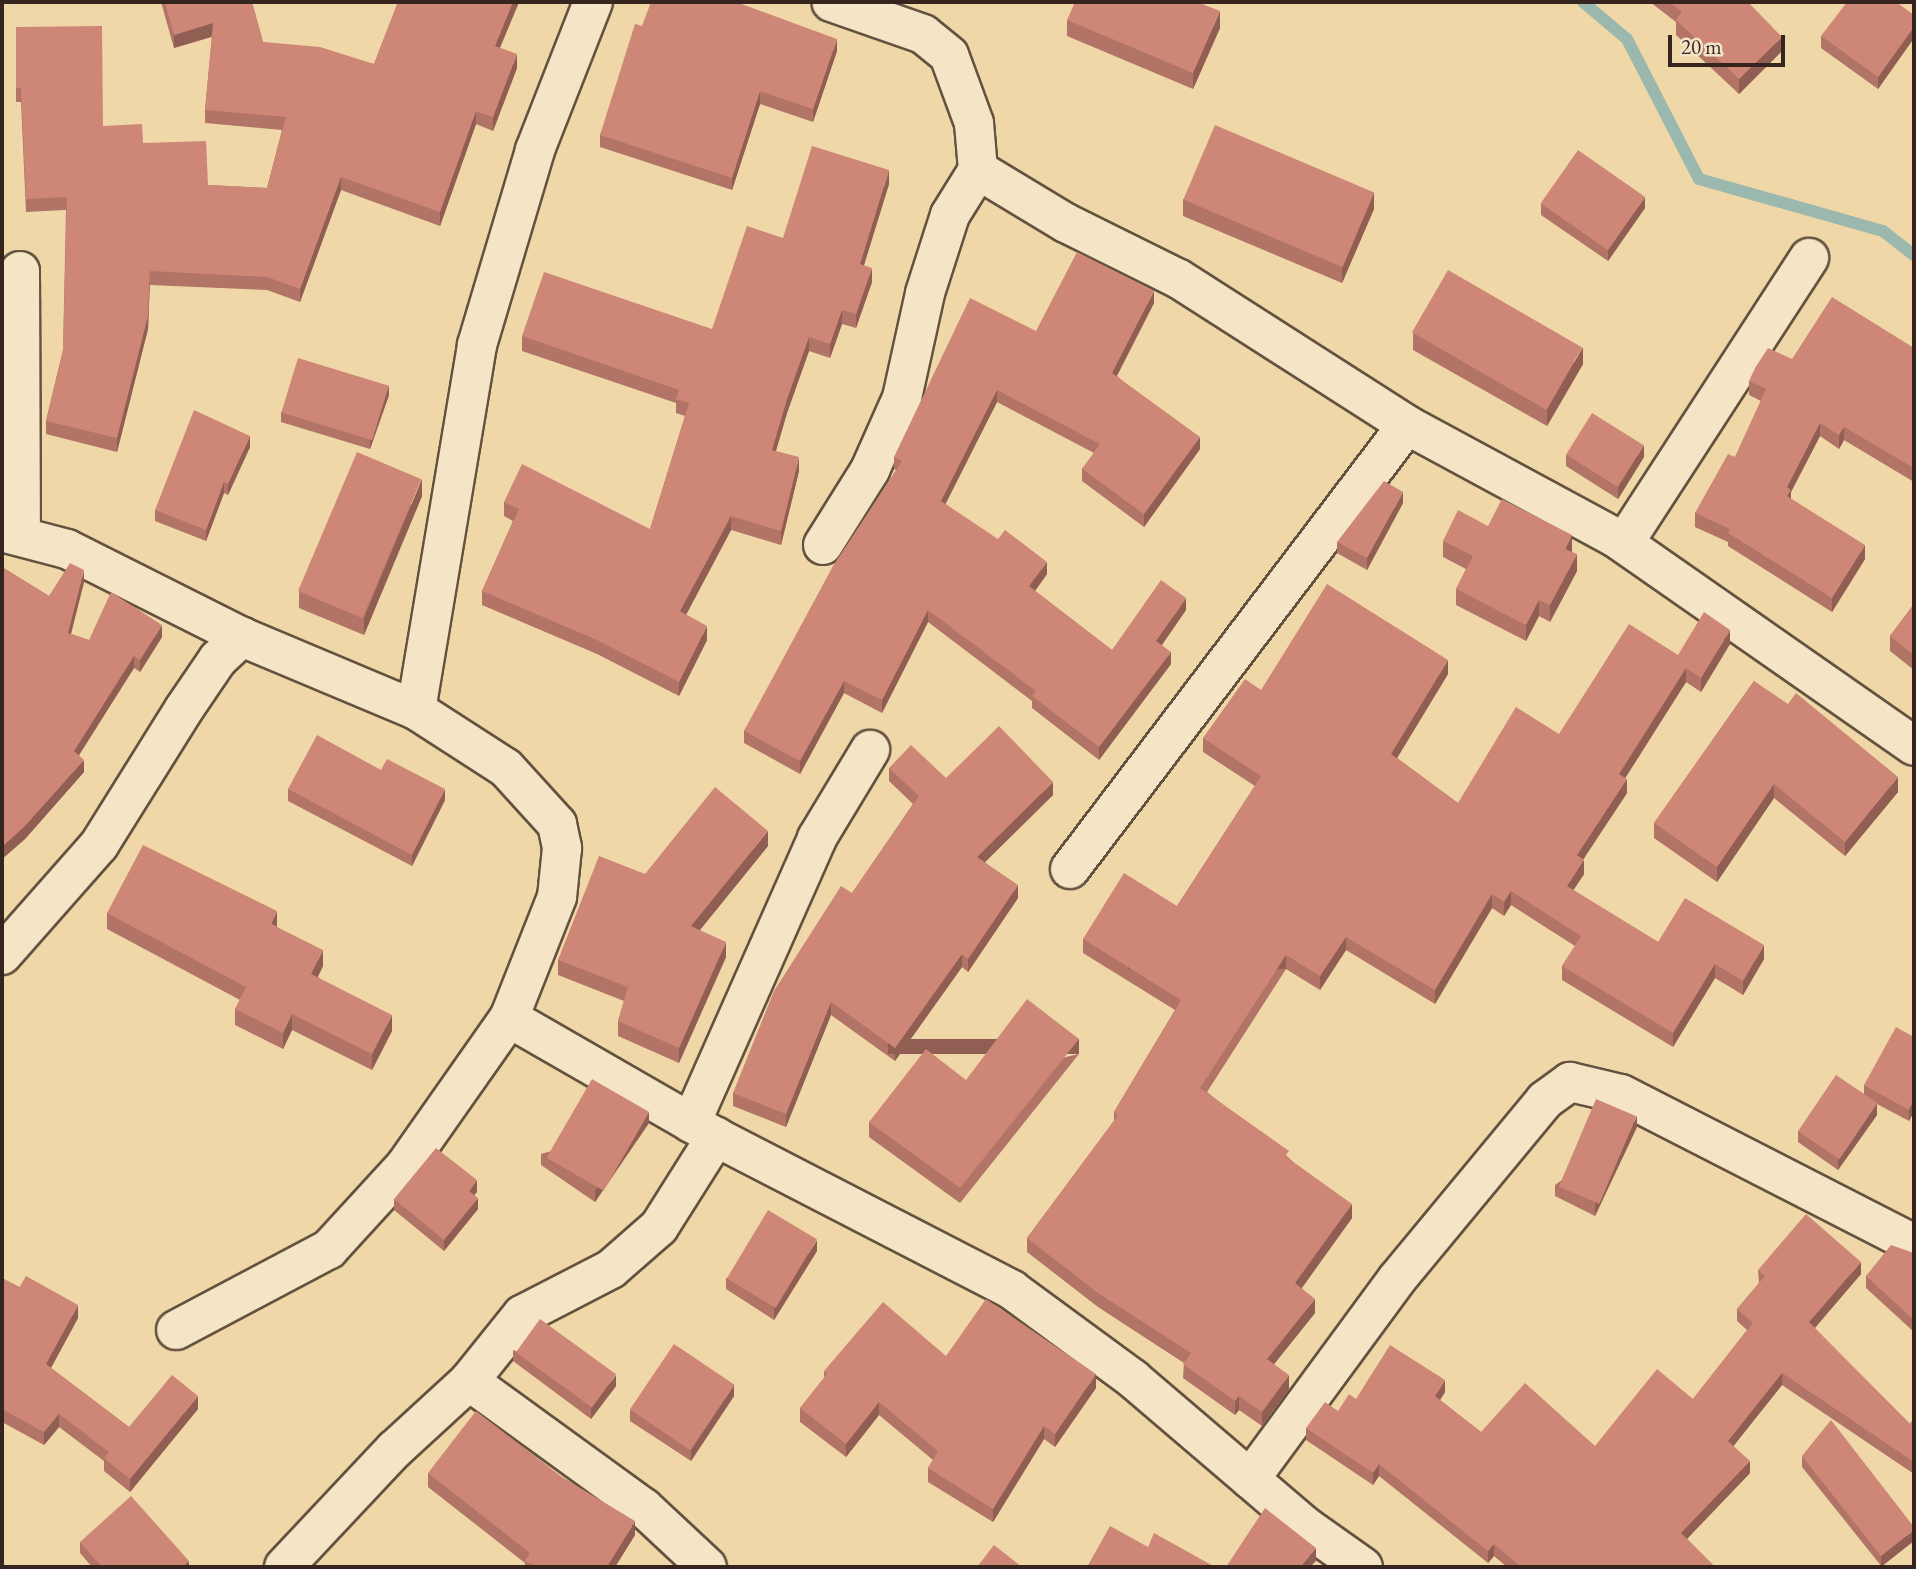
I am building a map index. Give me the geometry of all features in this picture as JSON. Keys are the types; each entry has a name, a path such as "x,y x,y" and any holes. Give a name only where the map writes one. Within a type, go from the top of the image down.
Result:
{"street":[{"path":"416,710 477,345 535,150 593,2"},
{"path":"823,545 870,470 902,398 925,293 950,215 978,170 974,123 949,55 923,34 831,2"},
{"path":"978,170 1066,223 1179,279 1407,425 1624,543 1914,746"},
{"path":"1624,543 1809,258"},
{"path":"20,271 11,533 67,549 242,636 416,710 506,768 557,824 562,848 557,897 509,1018 405,1166 329,1249 176,1330"},
{"path":"1070,869 1407,425"},
{"path":"2,955 99,845 218,659 242,636"},
{"path":"284,1567 394,1450 469,1381 522,1315 611,1269 659,1227 704,1130 817,838 870,750"},
{"path":"509,1018 704,1130 1012,1290 1133,1379 1305,1526 1363,1567"},
{"path":"1250,1479 1397,1279 1545,1100 1570,1082 1621,1094 1914,1244"},
{"path":"469,1381 644,1508 707,1567"}],"building":[{"path":"165,2 252,2 263,42 320,47 374,64 398,2 513,2 495,46 517,54 493,117 476,111 440,212 341,177 300,289 267,277 150,271 148,316 117,438 46,421 63,350 67,197 26,199 21,88 16,88 16,27 102,26 103,126 142,124 143,143 206,141 208,185 267,188 286,117 205,110 213,23 174,35"},
{"path":"651,2 736,2 837,39 813,109 760,91 732,178 600,135 635,24 642,26"},
{"path":"1075,2 1197,2 1220,11 1193,73 1067,20"},
{"path":"1669,2 1748,2 1782,37 1739,79 1676,20 1682,12"},
{"path":"1847,2 1896,2 1914,15 1914,27 1878,77 1821,36"},
{"path":"1215,125 1374,193 1343,267 1183,200"},
{"path":"812,146 889,170 860,264 872,268 856,314 842,310 830,344 809,337 787,399 772,450 799,457 781,531 731,516 680,611 707,626 679,682 597,640 482,591 519,509 504,502 522,464 650,529 689,403 676,399 679,390 522,336 544,272 712,329 747,226 783,238"},
{"path":"1578,150 1645,197 1608,250 1541,203"},
{"path":"1077,252 1154,291 1112,373 1200,437 1144,514 1082,469 1100,444 997,390 941,501 998,539 1005,530 1047,562 1029,586 1112,650 1161,580 1186,598 1156,641 1171,652 1099,747 1032,696 1036,691 928,610 882,700 844,681 800,761 744,731 833,566 902,461 894,457 970,298 1036,331"},
{"path":"1448,270 1582,348 1546,410 1412,332"},
{"path":"1832,297 1914,348 1914,468 1844,427 1839,435 1820,423 1787,487 1791,490 1787,496 1865,545 1832,598 1728,533 1730,529 1695,513 1728,454 1735,457 1766,389 1749,381 1755,368 1768,348 1792,359"},
{"path":"298,358 389,386 372,440 281,413"},
{"path":"194,410 250,436 228,484 224,482 206,530 155,510"},
{"path":"1592,413 1644,445 1618,487 1566,455"},
{"path":"357,452 421,479 362,618 298,591"},
{"path":"1384,481 1403,492 1367,558 1337,542"},
{"path":"1502,499 1572,535 1565,549 1577,554 1550,605 1539,600 1526,625 1456,589 1473,556 1443,541 1458,510 1488,526"},
{"path":"70,563 84,570 68,633 89,640 111,592 162,625 140,660 134,656 74,751 84,760 25,826 2,847 2,567 49,596"},
{"path":"1327,584 1448,660 1391,754 1458,803 1516,707 1559,734 1629,624 1678,655 1704,612 1730,630 1701,678 1686,668 1619,774 1627,779 1577,855 1584,860 1567,886 1658,942 1685,898 1764,945 1743,981 1715,964 1673,1033 1562,966 1581,936 1511,891 1504,902 1492,894 1435,990 1346,937 1320,976 1286,955 1200,1088 1289,1151 1285,1156 1352,1204 1295,1283 1315,1299 1267,1359 1289,1375 1262,1412 1239,1396 1235,1401 1183,1364 1191,1353 1098,1293 1027,1238 1118,1115 1114,1112 1181,1000 1083,939 1124,873 1177,906 1261,776 1203,738 1245,679 1261,690"},
{"path":"1914,604 1914,655 1890,636"},
{"path":"1754,681 1788,704 1796,693 1898,777 1845,842 1774,784 1717,867 1654,823"},
{"path":"999,726 1053,782 977,857 1018,885 968,959 962,954 895,1048 831,1002 786,1114 733,1093 774,991 841,886 852,893 919,796 889,768 911,745 946,778"},
{"path":"317,735 381,770 387,759 445,789 412,855 288,789"},
{"path":"715,787 768,831 691,926 726,942 679,1048 618,1021 628,987 558,960 599,856 645,874"},
{"path":"143,845 277,911 271,924 323,950 311,974 392,1015 372,1054 292,1014 283,1033 235,1009 246,987 107,913"},
{"path":"1027,999 1079,1039 960,1188 869,1122 926,1049 966,1080"},
{"path":"1896,1027 1914,1037 1914,1099 1909,1110 1864,1085"},
{"path":"1836,1075 1877,1103 1839,1159 1798,1131"},
{"path":"592,1079 649,1112 604,1191 546,1158"},
{"path":"1596,1099 1637,1116 1599,1204 1559,1186"},
{"path":"436,1148 477,1180 469,1191 478,1198 444,1240 394,1199"},
{"path":"768,1210 817,1239 776,1308 727,1279"},
{"path":"1806,1214 1861,1262 1809,1322 1910,1424 1914,1418 1914,1462 1782,1373 1728,1441 1750,1461 1681,1533 1715,1567 1521,1567 1494,1544 1488,1551 1379,1464 1373,1473 1306,1428 1325,1402 1338,1411 1349,1394 1356,1399 1390,1345 1445,1380 1435,1396 1481,1432 1525,1383 1595,1446 1657,1369 1693,1399 1753,1323 1737,1309 1765,1276 1758,1270"},
{"path":"1891,1245 1914,1253 1914,1320 1866,1276"},
{"path":"26,1276 78,1305 46,1364 129,1427 172,1375 198,1396 130,1479 104,1458 109,1452 59,1414 44,1432 2,1409 2,1278 19,1288"},
{"path":"986,1299 1096,1374 1055,1434 1044,1426 993,1509 928,1468 938,1451 879,1402 846,1444 800,1408 827,1374 824,1371 883,1302 946,1356"},
{"path":"540,1319 616,1374 592,1407 516,1352"},
{"path":"674,1344 735,1385 690,1450 630,1409"},
{"path":"476,1411 562,1477 635,1521 607,1567 537,1567 525,1561 530,1553 428,1473"},
{"path":"1831,1420 1914,1527 1914,1530 1881,1556 1802,1456"},
{"path":"131,1496 189,1561 182,1567 102,1567 80,1542"},
{"path":"1265,1508 1316,1548 1300,1567 1226,1567"},
{"path":"1110,1526 1148,1547 1154,1533 1215,1567 1087,1567"},
{"path":"994,1545 1022,1567 977,1567"}],"waterway":[{"path":"1583,2 1627,39 1699,179 1883,231 1914,255"}]}
